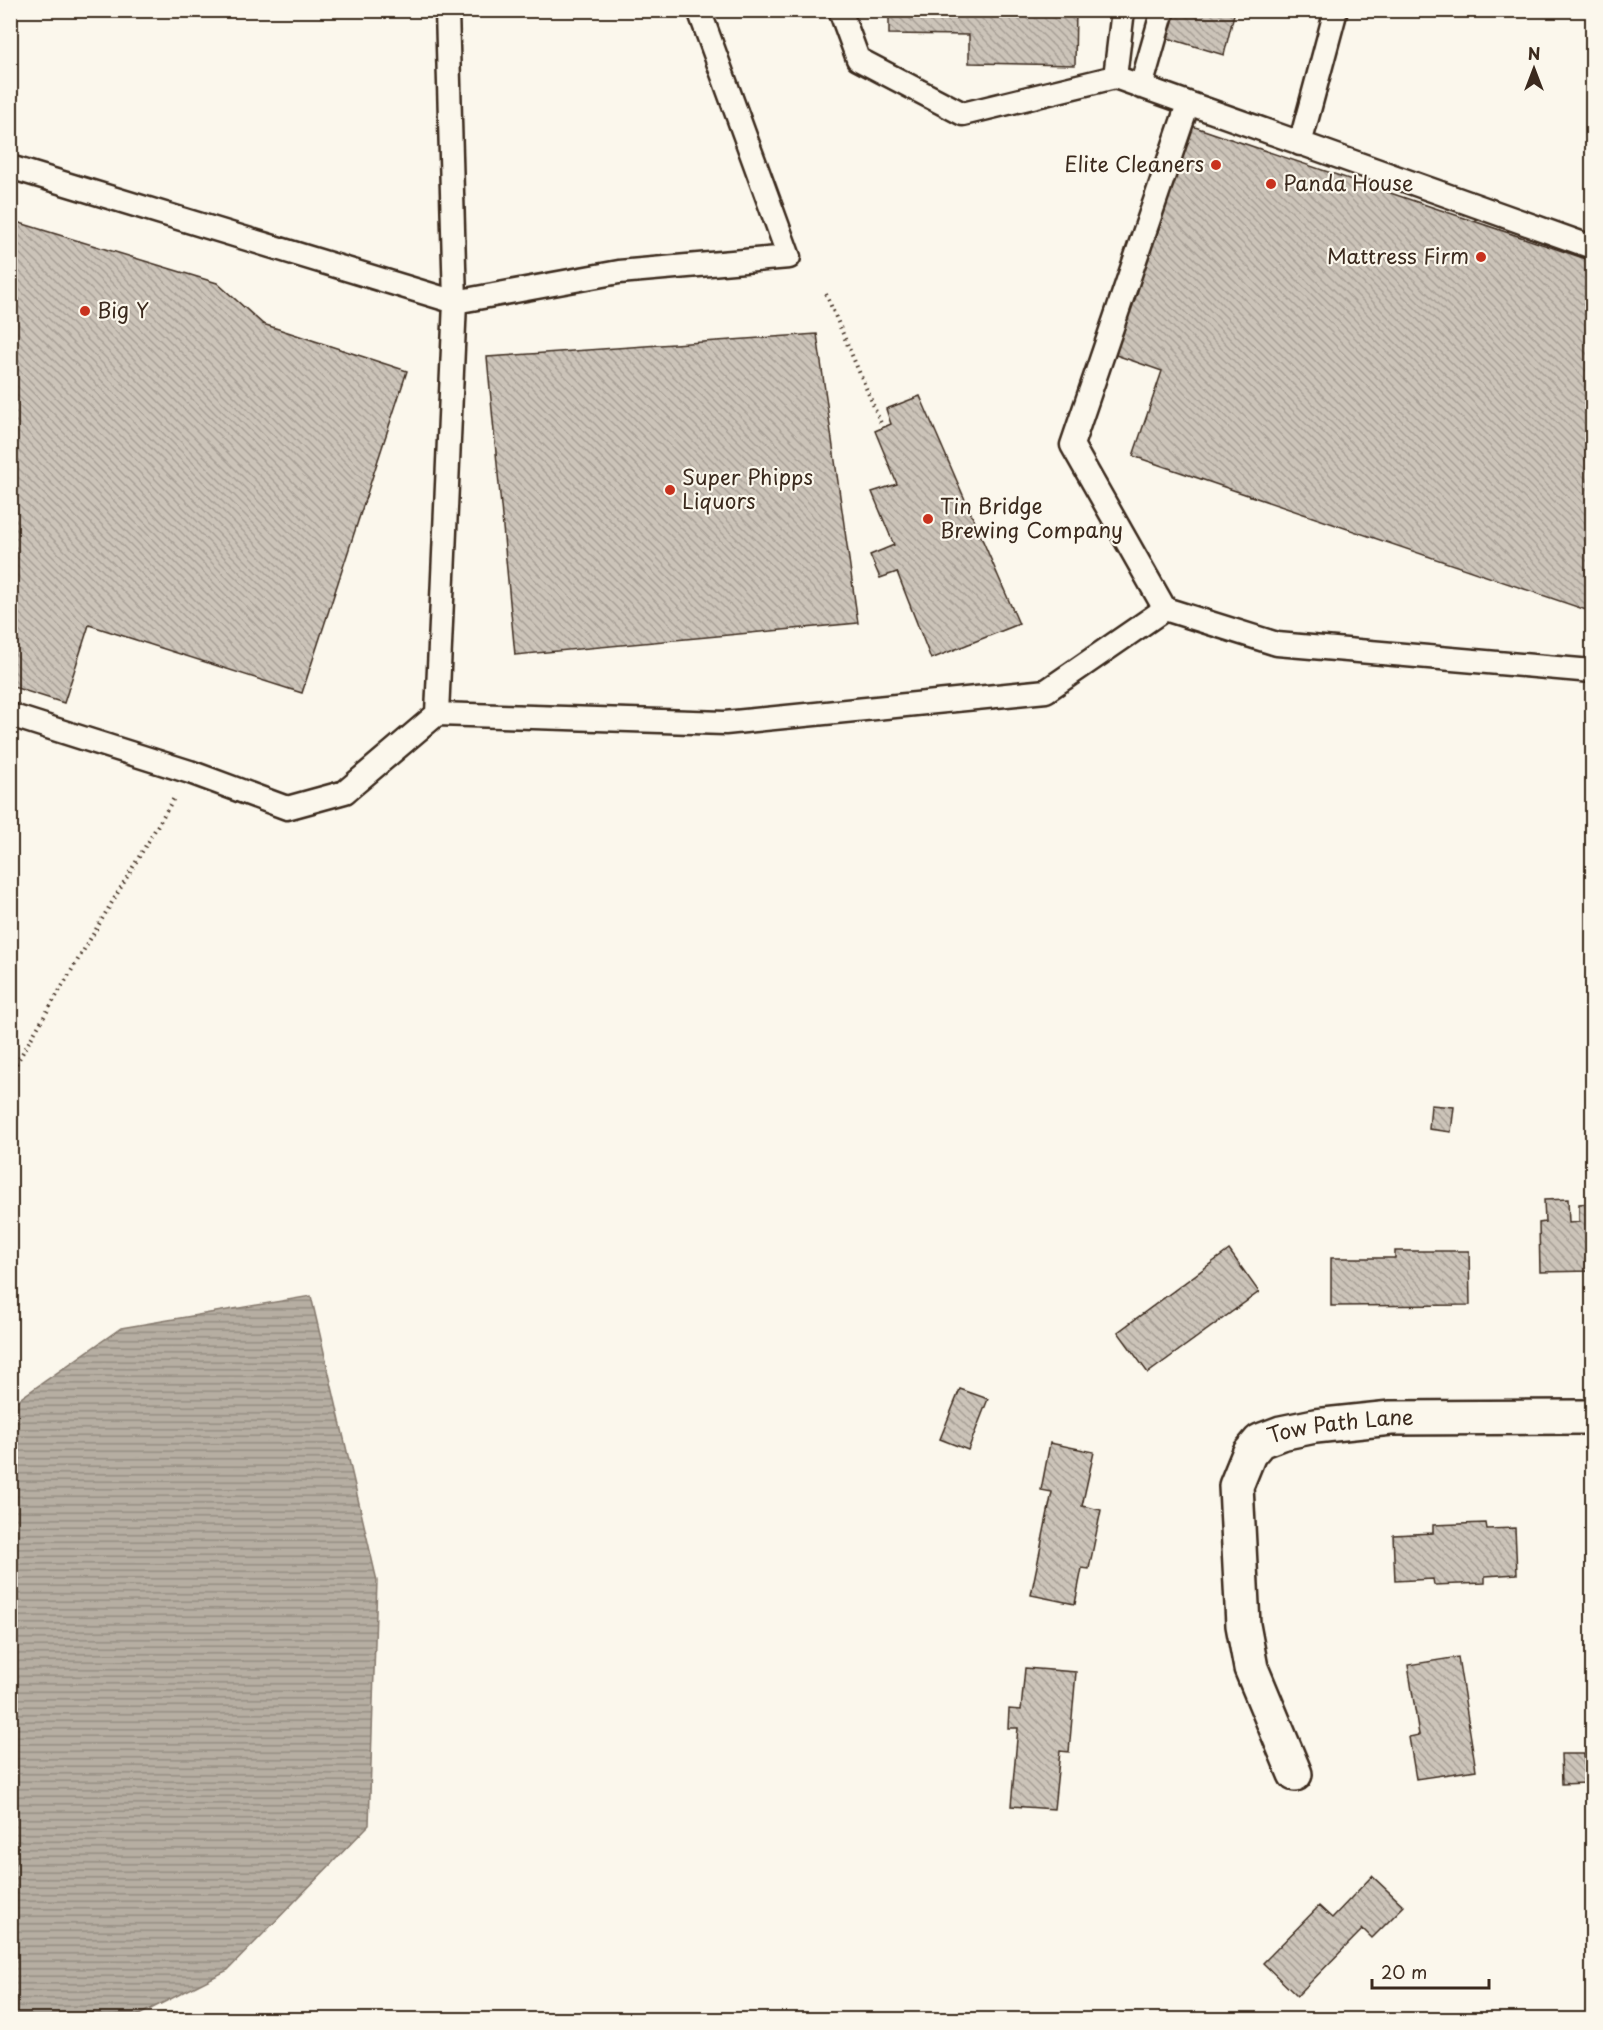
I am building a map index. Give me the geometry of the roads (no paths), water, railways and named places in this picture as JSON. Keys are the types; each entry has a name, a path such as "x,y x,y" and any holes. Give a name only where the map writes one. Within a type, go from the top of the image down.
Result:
{"street":[{"name":"Tow Path Lane","path":"1295,1774 1251,1668 1243,1625 1236,1486 1248,1454 1260,1441 1281,1433 1315,1426 1391,1418 1593,1417"}],"lane":[{"path":"437,714 455,302 447,10"},
{"path":"10,167 455,302 619,272 789,257 699,10"},
{"path":"840,10 858,59 963,114 1115,77 1593,247"},
{"path":"1115,77 1123,10"},
{"path":"1141,87 1162,10"},
{"path":"1299,144 1336,10"},
{"path":"1188,104 1072,444 1165,609 1277,644 1593,671"},
{"path":"10,715 190,772 287,808 345,792 437,714 725,723 1046,691 1165,609"}],"place":[{"name":"Elite Cleaners","path":"1216,165"},
{"name":"Panda House","path":"1271,184"},
{"name":"Mattress Firm","path":"1481,257"},
{"name":"Big Y","path":"85,311"},
{"name":"Super Phipps Liquors","path":"670,490"},
{"name":"Tin Bridge Brewing Company","path":"928,519"}]}
